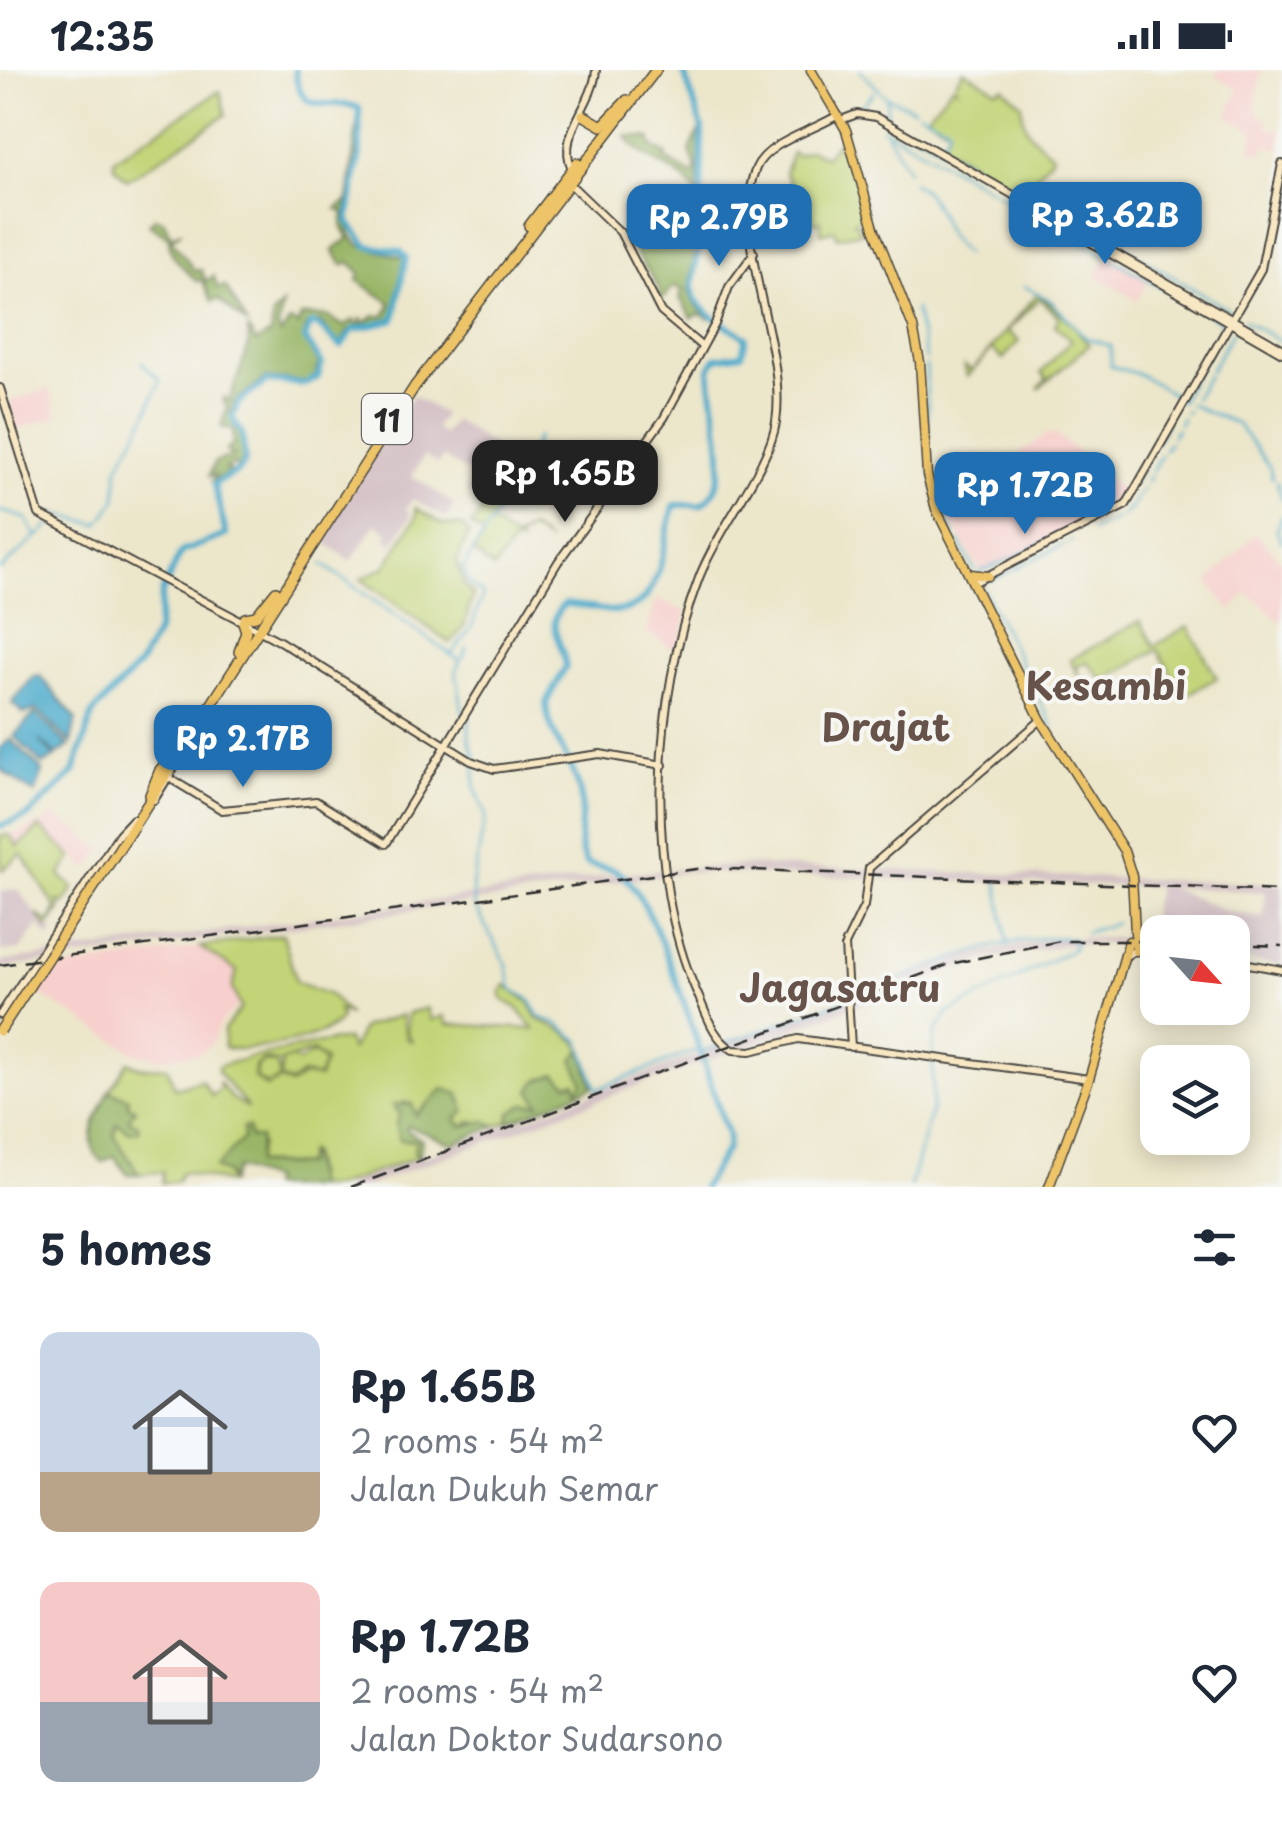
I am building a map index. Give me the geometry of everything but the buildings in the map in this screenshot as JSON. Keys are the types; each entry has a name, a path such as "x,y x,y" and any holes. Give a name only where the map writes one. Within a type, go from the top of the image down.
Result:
{"highway":[{"name":"11","path":"184,746 424,373 653,70"},
{"name":"11","path":"257,628 276,590 415,376 653,70"},
{"path":"582,115 602,126 627,100"},
{"path":"243,650 258,638 270,636 268,623 290,578"},
{"path":"243,650 244,620 256,616 276,590"},
{"path":"0,1019 131,830 150,799 160,770 184,746"},
{"path":"0,1030 150,799"}],"main road":[{"path":"810,70 841,120 874,228 915,335 924,458 933,502 978,577 1041,720 1116,836 1128,862 1136,951"},
{"path":"1049,1187 1089,1079 1126,956 1130,938 1128,862"}],"street":[{"path":"596,70 593,92 566,146 574,172 620,232 661,312 700,345"},
{"path":"1089,1079 793,1039 738,1052 723,1044 683,962 662,859 663,765 677,663 698,581 715,540 761,464 776,422 769,324 748,203 758,164 777,148 841,120 857,114 876,117 1212,308 1233,316 1282,350"},
{"path":"841,120 861,118 881,123 1233,316 1282,350"},
{"path":"978,577 1123,509 1250,291 1264,260 1282,164"},
{"path":"170,780 222,810 316,802 386,844 558,562 668,412 732,282 754,253"},
{"path":"0,388 35,509 52,522 244,620 476,763 499,769 578,756 623,756 663,765"},
{"path":"850,1047 844,950 864,906 869,868 1041,720"},
{"path":"150,799 170,780 184,746"},
{"path":"0,1019 58,927 134,819"},
{"path":"0,1038 131,830"},
{"path":"58,927 60,935 68,933"},
{"path":"1126,956 1140,951"},
{"path":"1250,964 1282,970"}],"shaded area":[{"path":"1217,70 1261,70 1256,107 1259,116 1268,119 1267,128 1282,131 1279,149 1265,145 1262,153 1250,151 1255,132 1228,117 1238,89 1216,77"},
{"path":"1107,256 1148,280 1137,300 1096,276"},
{"path":"50,389 57,417 16,429 9,401"},
{"path":"413,396 444,414 435,428 443,435 454,420 504,453 485,480 492,485 481,500 467,491 475,477 443,457 438,464 424,456 412,476 455,504 446,518 413,499 406,509 412,514 393,544 386,539 389,533 376,524 351,561 320,539"},
{"path":"1047,434 1056,434 1120,489 1121,496 1097,512 1098,516 981,572 949,519 937,488 1012,459"},
{"path":"1256,533 1282,562 1282,623 1247,592 1231,611 1208,582"},
{"path":"657,599 687,612 678,652 646,632"},
{"path":"53,814 102,849 89,869 40,827 17,847 10,835 45,822"},
{"path":"743,865 1282,884 1282,966 1250,960 1250,916 1263,918 1266,892 1168,887 1226,911 1247,915 1151,915 1157,887 687,872 0,968 0,962 637,872"},
{"path":"18,889 41,921 54,930 49,938 39,925 20,950 0,952 0,892"},
{"path":"1137,929 1140,945 1073,944 983,959 363,1187 342,1187 956,958 1056,938 1136,938"},
{"path":"200,947 237,971 232,988 238,1006 221,1023 210,1046 198,1054 160,1058 137,1054 36,992 45,971"}],"green space":[{"path":"964,71 997,90 1003,87 1022,104 1027,128 1053,155 1023,193 942,145 949,129 927,116 952,86 957,89 955,83"},
{"path":"220,91 226,115 127,180 114,166 114,159"},
{"path":"357,123 358,137 349,192"},
{"path":"700,129 697,197 684,179 643,153 626,136 650,138 652,147 692,175 696,169 690,150"},
{"path":"836,143 839,147 846,143 866,214 854,222 862,232 837,237 835,230 821,234 820,221 815,223 785,173 792,152 798,155 809,150 825,156"},
{"path":"348,200 347,219 359,245 404,258 393,318 348,331 340,345 320,322 306,326 304,338 319,363 315,376 306,382 266,378 235,401 230,415 243,440 243,461 237,468 233,464 225,469 231,471 211,483 216,475 209,476 215,462 233,456 226,451 233,443 233,429 221,427 227,408 223,401 225,397 229,402 249,345 248,328 256,342 271,334 273,315 282,305 278,329 281,334 290,321 298,325 301,316 327,316 344,326 354,320 359,326 361,319 365,323 374,316 385,316 391,303 358,281 360,272 349,262 343,265 333,251 349,238 342,226 344,213 337,209"},
{"path":"695,210 700,220 689,291 709,319 700,314 692,318 680,298 682,290 674,286 659,302 659,288 629,243 664,248"},
{"path":"155,218 163,220 172,236 182,231 171,239 195,271 201,270 206,281 214,276 217,288 225,286 248,325 218,299 212,301 202,280 196,281 173,256 170,238 149,224"},
{"path":"1038,293 1073,324 1089,345 1038,389 1047,379 1041,373 1071,340 1055,325 1059,317 1040,298 1007,331 1019,341 1003,359 992,349 968,376 967,376 964,366 972,371"},
{"path":"503,455 516,463 507,476 516,482 508,495 522,506 543,479 548,482 528,510 504,502 491,522 514,539 530,528 549,543 530,529 516,539 522,544 515,540 494,569 473,552 484,534 471,526 495,493 485,481"},
{"path":"416,508 442,524 463,526 469,533 457,562 465,587 473,594 464,627 450,643 361,579 385,567 416,518"},
{"path":"1140,621 1154,646 1188,626 1217,678 1184,696 1158,650 1103,680 1087,661 1076,667 1080,678 1070,660"},
{"path":"40,827 72,857 60,875 74,888 64,904 58,901 61,908 47,928 37,914 49,923 57,909 22,854 2,870 0,836 10,835 18,847"},
{"path":"283,934 296,982 330,995 349,1015 338,1010 341,1018 333,1026 305,1038 268,1047 224,1048 224,1030 241,1008 232,988 237,971 200,947"},
{"path":"506,985 529,1002 538,1019 566,1032 580,1045 583,1084 575,1092 575,1083 567,1084 556,1074 538,1081 531,1091 540,1104 512,1112 509,1122 496,1126 472,1121 462,1126 456,1119 463,1101 444,1089 416,1115 412,1104 403,1102 395,1110 400,1113 396,1126 417,1141 415,1154 420,1156 335,1187 316,1187 311,1153 304,1165 254,1163 261,1144 249,1138 249,1130 243,1130 244,1137 222,1163 230,1183 182,1172 176,1182 162,1183 163,1172 139,1174 115,1138 115,1125 120,1123 128,1130 129,1117 135,1111 128,1106 129,1098 109,1091 128,1062 142,1068 167,1067 175,1088 201,1080 212,1096 221,1088 218,1081 231,1098 248,1108 218,1067 339,1040 347,1040 351,1050 362,1028 401,1015 407,1040 412,1041 407,1033 407,1014 427,1008 431,1020 445,1016 447,1024 534,1029 517,1008 503,1000 501,991","holes":["313,1051 325,1061 319,1078 303,1076 291,1085 280,1080 266,1087 254,1077 255,1066 264,1059 278,1063"]},
{"path":"582,1050 593,1087 509,1122 510,1113 524,1104 540,1104 530,1090 537,1081 556,1074 568,1084 575,1082 578,1091 583,1082 573,1059"},
{"path":"313,1053 324,1062 318,1077 302,1074 291,1083 280,1078 269,1085 257,1079 256,1069 262,1062 276,1063 280,1077 282,1061 291,1058 299,1062"},
{"path":"444,1089 459,1094 465,1111 456,1119 461,1126 486,1121 496,1126 452,1144 408,1126 406,1130 422,1140 420,1156 414,1151 416,1141 399,1140 396,1123 400,1113 393,1105 412,1104 416,1115"},
{"path":"109,1091 129,1098 128,1106 135,1108 129,1120 139,1126 139,1131 130,1132 117,1123 114,1135 139,1174 127,1174 114,1156 103,1162 92,1146 96,1118"},
{"path":"247,1127 250,1138 260,1138 256,1164 305,1165 308,1150 316,1187 270,1187 272,1180 236,1168 231,1181 228,1174 215,1168 243,1139 243,1128"}],"water":[{"path":"34,676 40,676 76,719 71,743 36,709 24,714 12,703"},
{"path":"35,713 69,746 57,755 39,740 55,757 43,765 14,736"},
{"path":"10,739 43,771 35,794 0,769 0,748"}],"waterway":[{"path":"0,826 28,816 74,772 93,713 139,665 157,632 162,593 181,552 226,535 214,484 238,471 245,461 242,433 232,418 239,402 267,381 305,384 318,377 322,363 305,339 310,324 317,325 341,346 353,330 394,320 406,257 400,251 367,246 348,221 360,153 359,108 310,101 298,86 295,70"},
{"path":"683,70 702,128 701,235 692,288 695,299 710,315 746,337 742,354 716,358 710,368 720,441 719,478 713,493 701,505 675,505 659,572 643,600 630,608 612,611 565,604 558,611 554,625 566,666 546,703 552,728 579,787 582,855 586,863 622,874 637,892 682,996 728,1136 727,1148 703,1187"},
{"path":"860,70 887,98 887,119 893,122"},
{"path":"844,115 860,108 874,92"},
{"path":"887,97 914,109"},
{"path":"919,112 949,127 940,149"},
{"path":"901,127 1073,218 1229,310"},
{"path":"883,128 976,181"},
{"path":"887,133 908,171"},
{"path":"912,183 930,197 950,236 966,254"},
{"path":"979,183 991,190"},
{"path":"995,192 1015,203"},
{"path":"1016,204 1046,221"},
{"path":"1049,223 1063,231"},
{"path":"1065,232 1104,255"},
{"path":"1112,259 1127,267"},
{"path":"1129,269 1159,286"},
{"path":"1024,286 1050,300 1086,338 1111,346 1111,366 1141,375 1182,400"},
{"path":"1161,287 1181,299"},
{"path":"1183,300 1195,307"},
{"path":"1198,308 1208,314"},
{"path":"915,309 926,359"},
{"path":"1180,402 1224,324 1210,315"},
{"path":"1245,321 1282,342"},
{"path":"1210,371 1233,331"},
{"path":"1269,349 1282,357"},
{"path":"141,362 160,380 147,413"},
{"path":"926,366 928,434"},
{"path":"1194,399 1208,375"},
{"path":"1189,404 1237,424 1268,465"},
{"path":"0,570 48,527 55,514 98,524 116,500 118,467 146,416"},
{"path":"1179,424 1182,418"},
{"path":"1157,441 1167,423"},
{"path":"1172,437 1176,429"},
{"path":"452,654 471,628 483,594 469,584 463,568 524,470 538,436"},
{"path":"1164,450 1169,443"},
{"path":"1156,464 1161,455"},
{"path":"1146,460 1149,456"},
{"path":"930,462 940,508 955,535"},
{"path":"1151,473 1155,466"},
{"path":"1269,466 1272,478"},
{"path":"1133,484 1142,468"},
{"path":"1147,481 1150,476"},
{"path":"1277,482 1282,499"},
{"path":"1133,504 1136,499"},
{"path":"1121,517 1132,507"},
{"path":"0,511 26,518 36,536"},
{"path":"1282,516 1277,531 1282,542"},
{"path":"1113,521 1118,518"},
{"path":"1102,526 1112,521"},
{"path":"1092,531 1100,527"},
{"path":"1048,540 1059,535"},
{"path":"1067,543 1073,540"},
{"path":"959,541 974,570"},
{"path":"1004,562 1046,541"},
{"path":"1044,554 1061,546"},
{"path":"1032,560 1042,555"},
{"path":"1020,566 1029,561"},
{"path":"980,571 1002,563"},
{"path":"322,564 460,661 456,671 463,714"},
{"path":"1008,572 1012,570"},
{"path":"993,579 1004,574"},
{"path":"980,582 1053,727"},
{"path":"462,659 467,648"},
{"path":"469,717 469,740 476,758"},
{"path":"475,766 475,788 486,815 472,885 475,907 506,963 512,989 529,999 540,1017 558,1024 580,1041 597,1089 697,1050"},
{"path":"998,883 1008,946"},
{"path":"1085,933 1115,923"},
{"path":"852,997 990,947 1047,938 1073,939 1073,949 948,1013 936,1031 932,1054"},
{"path":"698,1053 845,1000"},
{"path":"910,1187 932,1108 933,1062"}],"railway":[{"path":"0,965 704,868 1282,891"},
{"path":"351,1187 950,964 1060,941 1140,941"},
{"path":"1250,945 1282,946"}],"district":[{"name":"Kesambi","path":"1106,684"},
{"name":"Drajat","path":"886,725"},
{"name":"Jagasatru","path":"840,986"}]}
